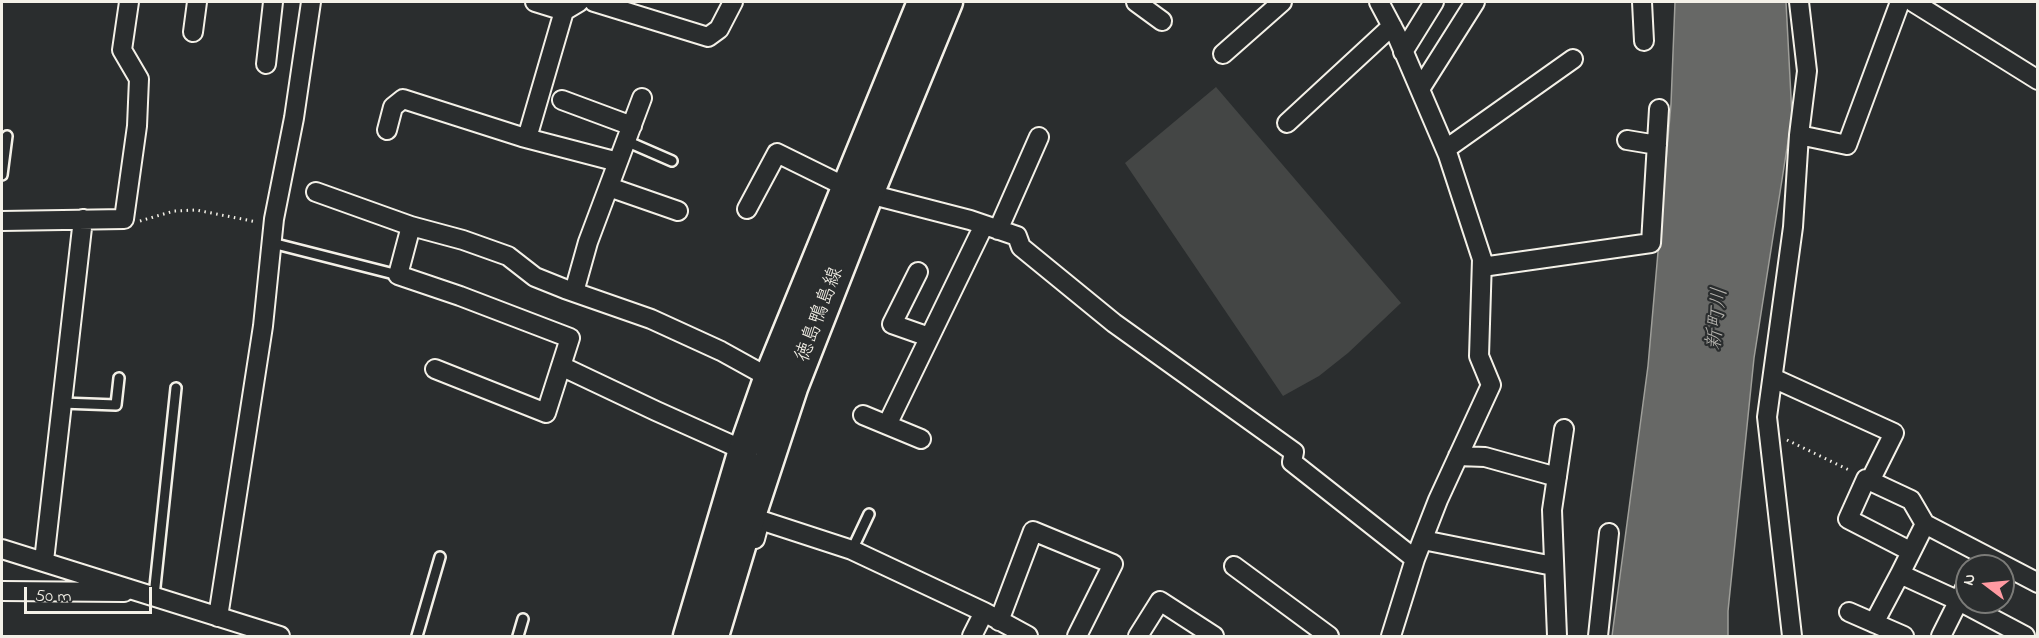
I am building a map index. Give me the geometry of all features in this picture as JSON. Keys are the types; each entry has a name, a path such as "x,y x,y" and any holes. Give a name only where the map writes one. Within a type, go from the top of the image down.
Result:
{"main road":[{"name":"徳島鴨島線","path":"714,636 742,543 781,383 857,191 922,2"},
{"name":"徳島鴨島線","path":"857,191 948,2"},
{"name":"徳島鴨島線","path":"688,636 743,450 781,383"}],"street":[{"path":"2,221 124,219 137,126 139,79 122,50 129,2"},
{"path":"193,32 197,2"},
{"path":"266,64 273,2"},
{"path":"218,617 262,326 272,234 294,118 311,2"},
{"path":"527,138 572,6 535,2"},
{"path":"594,2 708,37 718,29 733,2"},
{"path":"1136,2 1162,21"},
{"path":"1223,54 1282,2"},
{"path":"1379,2 1404,52 1446,149 1482,259 1479,356 1491,385 1438,500 1415,559 1391,636"},
{"path":"1404,52 1434,2"},
{"path":"1420,89 1475,2"},
{"path":"1642,2 1644,41"},
{"path":"1792,636 1767,417 1793,227 1799,135 1807,71 1799,2"},
{"path":"1799,135 1846,145 1900,2"},
{"path":"1913,2 2037,80"},
{"path":"1287,123 1392,26"},
{"path":"1446,149 1573,59"},
{"path":"574,292 588,242 642,98"},
{"path":"387,130 393,107 403,99 527,138 618,162"},
{"path":"562,99 629,133"},
{"path":"1482,267 1651,243 1659,109"},
{"path":"887,425 929,337 1039,137"},
{"path":"1627,140 1657,145"},
{"path":"747,209 777,153 857,191 1017,236 1021,247 1114,323 1294,452 1292,462 1415,559"},
{"path":"609,187 678,211"},
{"path":"316,192 411,226 463,240 508,256 535,277 651,319 721,351 781,383"},
{"path":"44,561 83,219"},
{"path":"411,226 398,275 570,338 546,413 435,369"},
{"path":"918,272 892,324 929,337"},
{"path":"561,366 743,450"},
{"path":"1773,378 1894,433 1848,519 1910,551"},
{"path":"863,416 921,439"},
{"path":"1557,636 1552,510 1564,429"},
{"path":"1458,456 1485,457 1557,477"},
{"path":"1868,480 1911,500 1925,524 1969,554"},
{"path":"735,636 727,633 760,520 852,550 992,616 1028,636"},
{"path":"1874,623 1925,524"},
{"path":"972,636 992,616 1033,531 1113,564 1077,636"},
{"path":"1598,636 1609,533"},
{"path":"1423,540 1553,566"},
{"path":"2,549 218,617 251,632 280,636"},
{"path":"1234,566 1329,636"},
{"path":"1900,574 1955,599"},
{"path":"2015,574 2037,583"},
{"path":"2,591 147,594"},
{"path":"1138,636 1160,601 1214,636"},
{"path":"1941,636 1955,609"},
{"path":"1849,612 1904,636"},
{"path":"1984,614 2025,636"}],"lane":[{"path":"629,133 672,161"},
{"path":"2,175 7,136"},
{"path":"272,234 398,275"},
{"path":"62,403 116,405 119,378"},
{"path":"147,594 176,388"},
{"path":"852,550 869,514"},
{"path":"417,636 440,557"},
{"path":"518,636 523,619"}],"path":[{"path":"124,219 138,221 174,211 196,210 272,234"},
{"path":"1769,431 1868,480"}],"shaded area":[{"path":"1216,87 1401,303 1348,353 1319,376 1283,396 1125,163"}],"water":[{"name":"新町川","path":"1675,2 1786,2 1792,116 1754,358 1728,611 1728,636 1612,636 1648,366 1671,104"}]}
